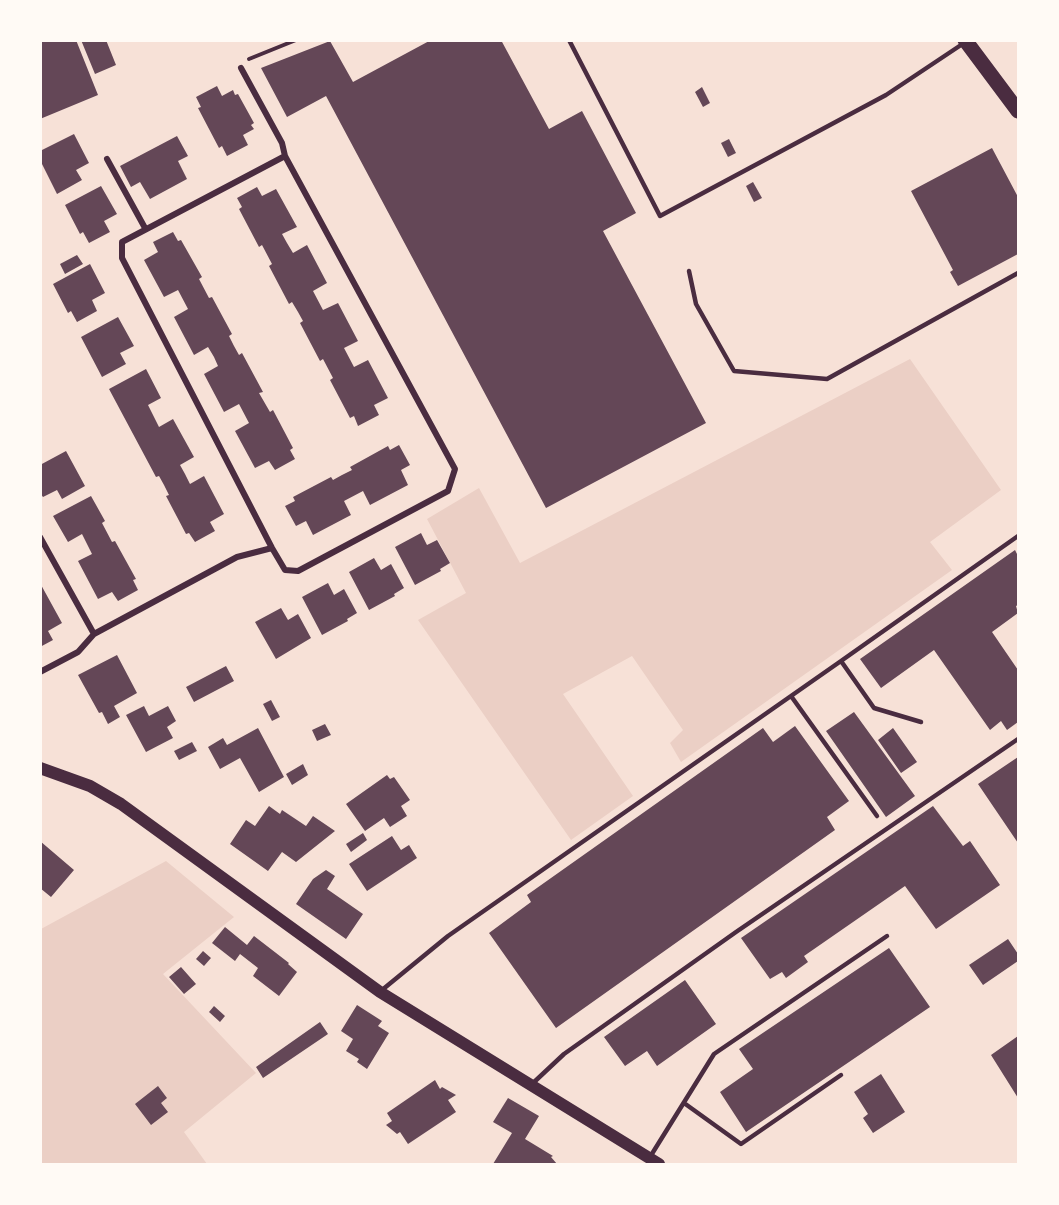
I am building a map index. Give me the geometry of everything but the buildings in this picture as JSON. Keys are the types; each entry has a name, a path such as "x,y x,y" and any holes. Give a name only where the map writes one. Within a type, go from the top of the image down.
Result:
{"main road":[{"path":"966,41 1018,111"},
{"path":"40,768 90,786 121,804 380,992 654,1161"}],"street":[{"path":"241,68 282,143 285,156 455,469 448,491 298,571 285,570 272,548 122,258 122,242 285,156"},
{"path":"107,159 145,228"},
{"path":"40,537 94,634"},
{"path":"40,672 78,652 94,634 237,557 272,548"}],"lane":[{"path":"568,40 660,216 886,95 966,41"},
{"path":"689,272 696,304 734,371 827,379 1018,273"},
{"path":"380,992 448,936 1018,536"},
{"path":"841,661 874,708 921,722"},
{"path":"791,696 877,816"},
{"path":"530,1086 564,1054 1018,739"},
{"path":"654,1161 684,1103 714,1054 887,936"},
{"path":"684,1103 741,1144 841,1075"}],"path":[{"path":"241,68 247,59 296,40"}],"shaded area":[{"path":"910,359 1001,490 930,542 952,570 681,762 670,743 683,730 632,656 563,694 633,796 571,840 418,620 466,593 427,519 479,488 520,563"},
{"path":"166,861 234,917 163,974 256,1073 184,1132 207,1164 41,1164 41,929"}]}
